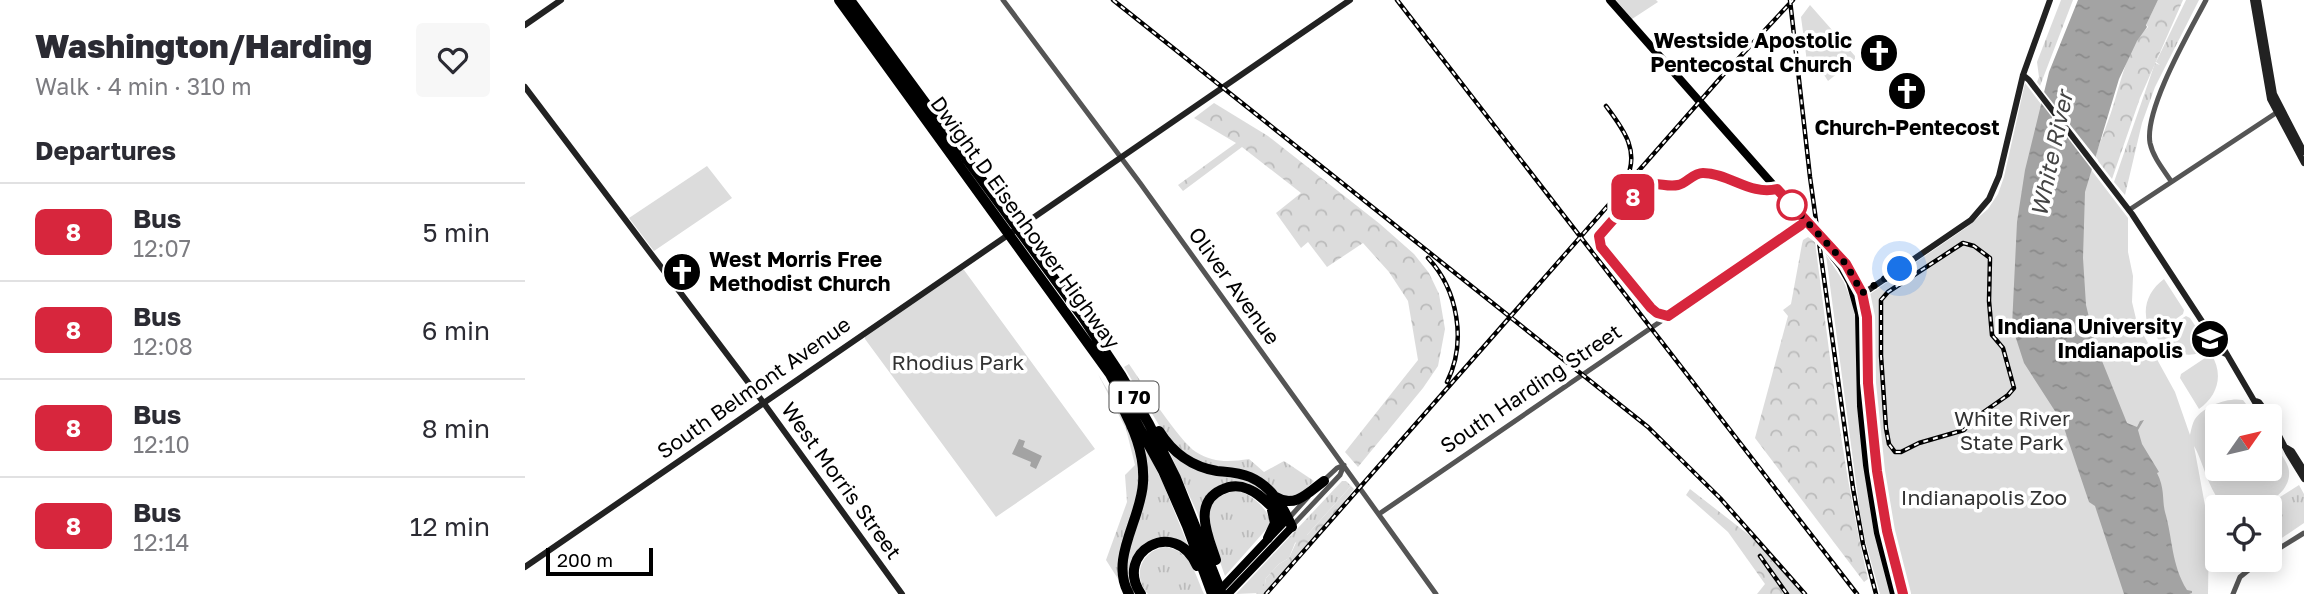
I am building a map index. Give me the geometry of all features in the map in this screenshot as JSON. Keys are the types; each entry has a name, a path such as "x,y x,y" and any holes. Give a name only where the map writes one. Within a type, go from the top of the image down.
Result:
{"highway":[{"name":"Dwight D Eisenhower Highway","path":"839,0 1106,352 1167,458 1191,512 1212,585"},
{"name":"Dwight D Eisenhower Highway","path":"850,0 1007,223"},
{"name":"Dwight D Eisenhower Highway","path":"1020,239 1048,285 1100,358 1142,429 1177,501 1212,585 1225,594"},
{"path":"1048,285 1109,382 1140,448 1143,467 1142,491 1122,566 1129,594"},
{"path":"1106,352 1176,452 1203,467 1252,478 1286,502 1293,502 1324,481"},
{"path":"1212,585 1205,510 1210,499 1222,489 1242,487 1255,492 1288,522"},
{"path":"1273,495 1288,522"},
{"path":"1268,538 1276,521 1269,506"},
{"path":"1141,594 1133,577 1136,562 1147,547 1161,542 1174,543 1187,551 1212,585"}],"main road":[{"path":"525,25 561,0"},
{"name":"South Belmont Avenue","path":"525,566 1350,0"},
{"path":"1610,0 1846,264 1867,317 1868,383 1877,471 1887,531 1903,594"},
{"path":"1859,294 1964,225 1984,206 1999,176 2023,75 2050,0"},
{"path":"2255,0 2268,88 2276,113 2304,163"},
{"path":"2255,0 2274,94 2304,152"},
{"path":"2023,75 2129,209 2221,352 2226,354 2258,404"},
{"name":"West Morris Street","path":"525,87 763,403 902,594"},
{"path":"1859,294 1861,395 1867,465 1878,533 1894,594"},
{"path":"2282,440 2304,478"},
{"path":"2287,448 2292,451 2304,470"},
{"path":"1212,585 1288,522"},
{"path":"1225,594 1288,522"}],"street":[{"name":"Oliver Avenue","path":"1003,0 1121,157 1436,594"},
{"path":"2171,181 2152,150 2149,139 2150,125 2168,76 2206,0"},
{"path":"2129,209 2276,113"},
{"name":"South Harding Street","path":"1379,514 1806,222"},
{"path":"1288,522 1337,468 1345,465"},
{"path":"1288,522 1341,475 1345,465"},
{"path":"2282,547 2304,533"},
{"path":"2233,594 2240,577 2246,572"}],"green space":[{"path":"1616,0 1656,0 1658,2 1632,19"},
{"path":"2061,0 2073,0 2040,86 2037,82 2037,62"},
{"path":"2158,0 2183,0 2140,98 2112,179 2095,157 2128,58 2148,27 2146,24"},
{"path":"2186,0 2199,0 2155,87 2142,123 2125,195 2114,182 2155,63 2160,65 2156,62"},
{"path":"1810,5 1855,56 1855,59 1828,81 1817,64 1811,67 1807,62 1801,17"},
{"name":"White River State Park","path":"2025,83 2128,218 2128,252 2133,276 2132,302 2137,323 2175,392 2190,435 2195,419 2205,409 2205,471 2194,446 2205,505 2205,572 2208,572 2208,594 1880,594 1860,513 1826,255 1844,282 1852,303 1868,298 1988,209 1998,194"},
{"path":"1214,103 1268,136 1380,224 1414,254 1429,273 1439,294 1445,329 1438,366 1358,467 1345,452 1418,360 1408,301 1389,272 1363,243 1327,267 1308,242 1301,248 1276,213 1301,193 1242,147 1183,191 1178,185 1236,143 1194,118"},
{"path":"707,166 732,198 654,251 629,218"},
{"path":"1808,237 1815,242 1844,453 1868,579 1864,582 1755,438 1788,316 1783,310 1791,304 1803,240"},
{"name":"Rhodius Park","path":"960,270 964,270 1095,449 996,517 865,339 865,335"},
{"path":"2164,279 2184,310 2183,314 2153,335 2147,320 2147,305 2152,291"},
{"path":"2186,316 2210,348 2187,355 2173,351 2160,342 2155,335"},
{"path":"2211,354 2217,369 2217,384 2211,398 2199,409 2180,378 2181,374"},
{"path":"1129,364 1171,424 1196,452 1222,461 1249,459 1264,472 1284,461 1314,481 1297,498 1281,497 1275,490 1186,456 1165,435 1124,367"},
{"path":"1098,374 1129,427 1139,461 1137,507 1120,582 1106,560 1127,502 1125,475 1135,465 1126,429"},
{"name":"White River State Park","path":"2237,399 2246,404 2216,404"},
{"path":"1143,443 1162,481 1190,550 1178,541 1137,553 1137,594 1132,594 1126,569 1143,498"},
{"path":"1170,453 1258,485 1282,510 1257,490 1222,487 1200,519"},
{"name":"White River State Park","path":"2282,456 2288,467 2288,481 2278,495 2216,495 2209,481 2282,481"},
{"path":"1342,481 1351,486 1307,535 1295,543 1289,558 1266,578 1259,593 1236,594"},
{"path":"2299,485 2304,494 2304,523 2282,538 2282,496"},
{"path":"1351,486 1354,489 1310,542 1264,594 1256,594 1265,584 1266,578 1289,558 1300,534 1307,535"},
{"path":"1690,489 1762,545 1803,594 1757,594 1765,584 1728,532 1686,495"},
{"path":"1239,490 1259,504 1267,513 1271,524 1225,576 1212,535 1210,514 1212,505 1218,498"},
{"path":"1167,547 1187,559 1204,594 1148,594 1140,579 1142,564 1151,553"}],"water":[{"name":"White River","path":"2078,0 2158,0 2119,79 2085,192 2083,258 2086,305 2096,346 2127,423 2137,427 2140,421 2144,420 2138,430 2142,444 2159,472 2157,473 2175,561 2187,590 2192,591 2189,594 2124,594 2095,506 2089,502 2062,422 2024,363 2012,326 2017,222 2025,170 2049,72"},
{"path":"1019,439 1025,441 1023,447 1042,456 1036,469 1030,466 1031,462 1012,454"}],"pier":[{"path":"2041,88 2098,160 2094,172 2038,99"}],"railway":[{"path":"1113,0 1648,427 1720,498 1805,594"},
{"path":"1397,0 1857,594"},
{"path":"1790,0 1810,177 1853,488 1863,544 1876,594"},
{"path":"1266,594 1723,75 1793,0"},
{"path":"1606,106 1619,124 1631,151 1630,171 1625,182"},
{"path":"1963,243 1974,246 1990,258 1989,301 1992,335 2003,348 2014,388 1964,430 1895,452 1889,444 1886,428 1881,356 1881,300 1888,292 1963,243"},
{"path":"1428,258 1446,285 1456,317 1457,350 1447,382"},
{"path":"1760,556 1787,594"}],"bus line":[{"name":"8","path":"1801,225 1668,316 1651,308 1601,247 1599,236 1641,188 1657,183 1678,185 1703,173 1722,176 1748,187 1768,191 1777,189 1846,264 1858,283 1866,309 1868,383 1877,471 1887,531 1903,594"}],"place":[{"name":"Westside Apostolic Pentecostal Church","path":"1879,53"},
{"name":"Church-Pentecost","path":"1907,91"},
{"name":"West Morris Free Methodist Church","path":"682,272"},
{"name":"Indiana University Indianapolis","path":"2210,339"}],"route":[{"path":"1792,205 1788,201 1846,264 1862,293 1900,269"}],"park label":[{"name":"Indianapolis Zoo","path":"1984,498"}]}
